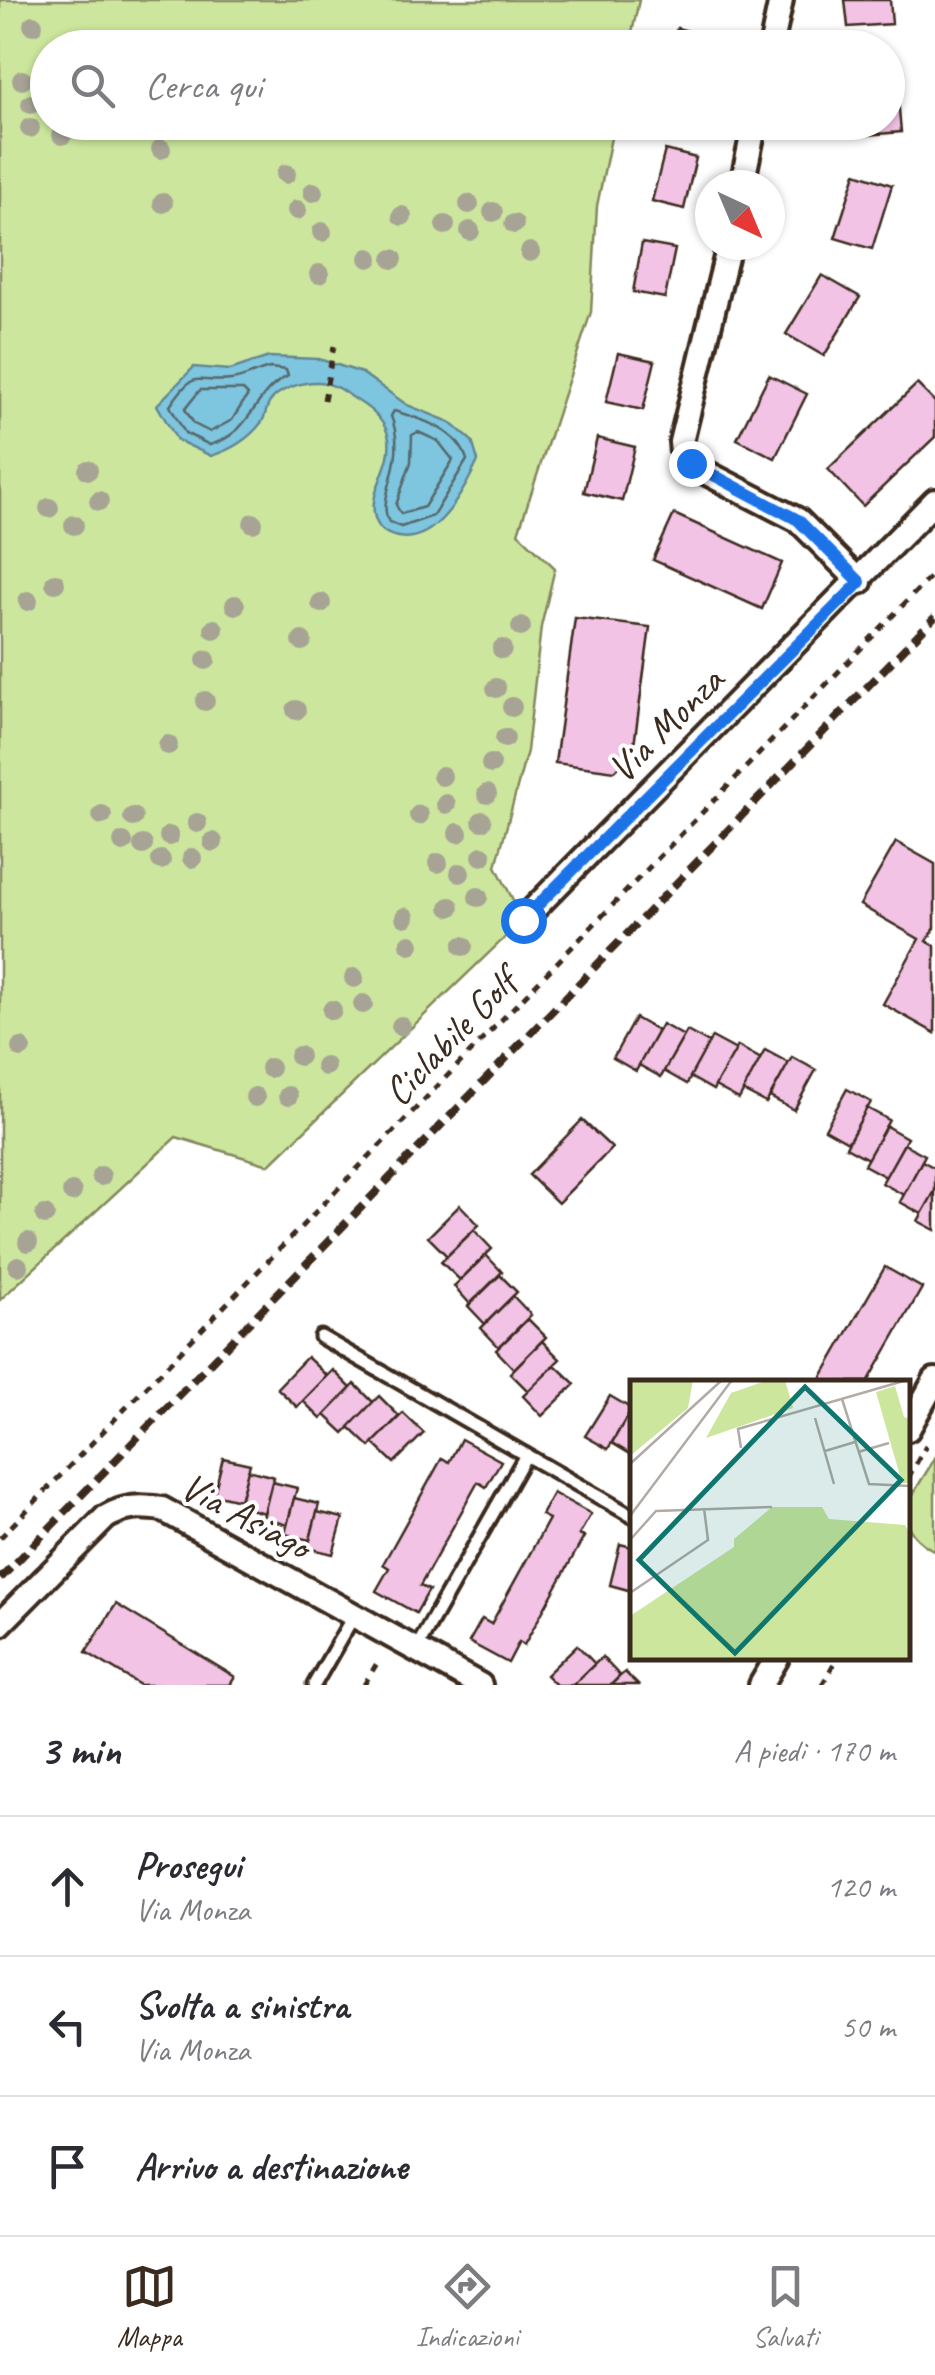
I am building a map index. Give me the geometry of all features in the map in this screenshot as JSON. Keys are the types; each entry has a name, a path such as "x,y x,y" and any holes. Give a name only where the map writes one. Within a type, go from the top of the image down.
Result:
{"street":[{"path":"775,30 782,0"},
{"path":"745,170 751,140"},
{"path":"725,260 681,442 682,453 703,471 798,520 860,582"},
{"name":"Via Monza","path":"523,920 935,502"},
{"path":"910,1424 935,1380"},
{"name":"Via Asiago","path":"0,1624 106,1516 123,1507 143,1506 162,1509 480,1685"},
{"path":"761,1685 776,1660"}],"lane":[{"path":"322,1338 630,1515"},
{"path":"416,1649 526,1455"},
{"path":"314,1685 354,1615"}],"path":[{"path":"324,400 334,346"},
{"name":"Ciclabile Golf","path":"0,1538 935,572"},
{"path":"910,1475 935,1431"},
{"path":"364,1685 393,1636"},
{"path":"822,1685 836,1660"}],"green space":[{"path":"0,0 639,0 633,30 30,30 30,140 611,140 597,206 591,312 518,533 555,568 541,627 527,751 496,866 523,920 269,1165 176,1137 0,1300"},
{"path":"935,1458 935,1551 910,1530 912,1497"}],"water":[{"path":"269,357 319,359 362,373 407,405 450,422 472,441 478,461 446,514 422,534 409,537 391,535 380,528 374,508 389,448 387,433 378,417 328,384 304,383 279,393 256,429 218,454 211,456 177,440 157,405 194,367 230,370"}],"building":[{"path":"845,0 890,0 892,24 848,27"},
{"path":"665,150 696,158 684,209 652,201"},
{"path":"856,173 892,185 872,249 835,238"},
{"path":"642,243 675,249 665,298 633,292"},
{"path":"822,275 860,297 824,356 786,334"},
{"path":"618,353 655,361 643,410 606,402"},
{"path":"769,375 807,394 775,458 737,439"},
{"path":"917,384 935,402 935,437 863,506 828,469"},
{"path":"597,438 635,447 622,501 584,492"},
{"path":"674,514 782,563 762,609 653,560"},
{"path":"575,618 650,627 633,753 615,771 555,763"},
{"path":"896,842 935,864 935,928 927,941 935,946 935,1033 883,1004 919,939 860,905"},
{"path":"635,1018 658,1031 636,1071 613,1058"},
{"path":"662,1024 684,1036 661,1077 639,1065"},
{"path":"687,1031 709,1043 687,1084 664,1071"},
{"path":"712,1037 736,1050 713,1090 690,1077"},
{"path":"738,1046 761,1059 739,1099 715,1086"},
{"path":"765,1050 789,1063 766,1103 743,1091"},
{"path":"792,1057 816,1070 794,1110 770,1097"},
{"path":"847,1089 871,1102 848,1142 825,1129"},
{"path":"867,1108 889,1120 868,1159 846,1147"},
{"path":"582,1120 612,1148 558,1203 529,1175"},
{"path":"886,1126 907,1138 886,1177 864,1165"},
{"path":"904,1144 925,1155 904,1195 882,1183"},
{"path":"922,1161 935,1168 935,1191 922,1214 900,1202"},
{"path":"935,1191 935,1230 918,1221"},
{"path":"460,1205 479,1225 447,1256 428,1237"},
{"path":"474,1230 492,1249 460,1280 441,1262"},
{"path":"486,1255 502,1272 470,1304 454,1286"},
{"path":"885,1267 922,1288 869,1380 820,1380"},
{"path":"500,1275 517,1292 485,1324 468,1306"},
{"path":"513,1296 531,1315 499,1347 481,1328"},
{"path":"528,1319 546,1337 514,1369 496,1350"},
{"path":"542,1341 560,1359 528,1391 510,1373"},
{"path":"307,1357 327,1376 297,1407 277,1388"},
{"path":"555,1365 575,1384 542,1416 523,1396"},
{"path":"333,1370 351,1388 321,1419 303,1401"},
{"path":"355,1384 374,1403 344,1433 325,1415"},
{"path":"379,1396 399,1416 370,1447 349,1427"},
{"path":"610,1396 630,1408 608,1449 585,1436"},
{"path":"630,1412 630,1454 612,1443"},
{"path":"403,1413 424,1433 394,1463 373,1443"},
{"path":"461,1439 501,1461 486,1487 478,1482 420,1586 429,1590 416,1613 376,1591 389,1568 383,1564 442,1458 449,1462"},
{"path":"223,1458 250,1464 240,1500 214,1494"},
{"path":"248,1470 274,1477 264,1513 239,1506"},
{"path":"272,1482 297,1488 287,1525 263,1518"},
{"path":"553,1493 591,1514 579,1535 584,1537 524,1645 519,1642 508,1663 469,1642 482,1619 491,1624 549,1519 541,1515"},
{"path":"294,1498 319,1504 310,1540 285,1534"},
{"path":"317,1512 343,1518 333,1554 308,1548"},
{"path":"620,1544 630,1546 630,1590 610,1585"},
{"path":"116,1604 235,1677 230,1685 140,1685 86,1652"},
{"path":"577,1645 595,1664 573,1685 556,1685 546,1675"},
{"path":"602,1657 620,1676 611,1685 573,1685"},
{"path":"625,1672 638,1685 611,1685 620,1676"}],"railway":[{"path":"0,1579 935,617"}],"route":[{"path":"523,920 860,582 798,520 691,463"}]}
